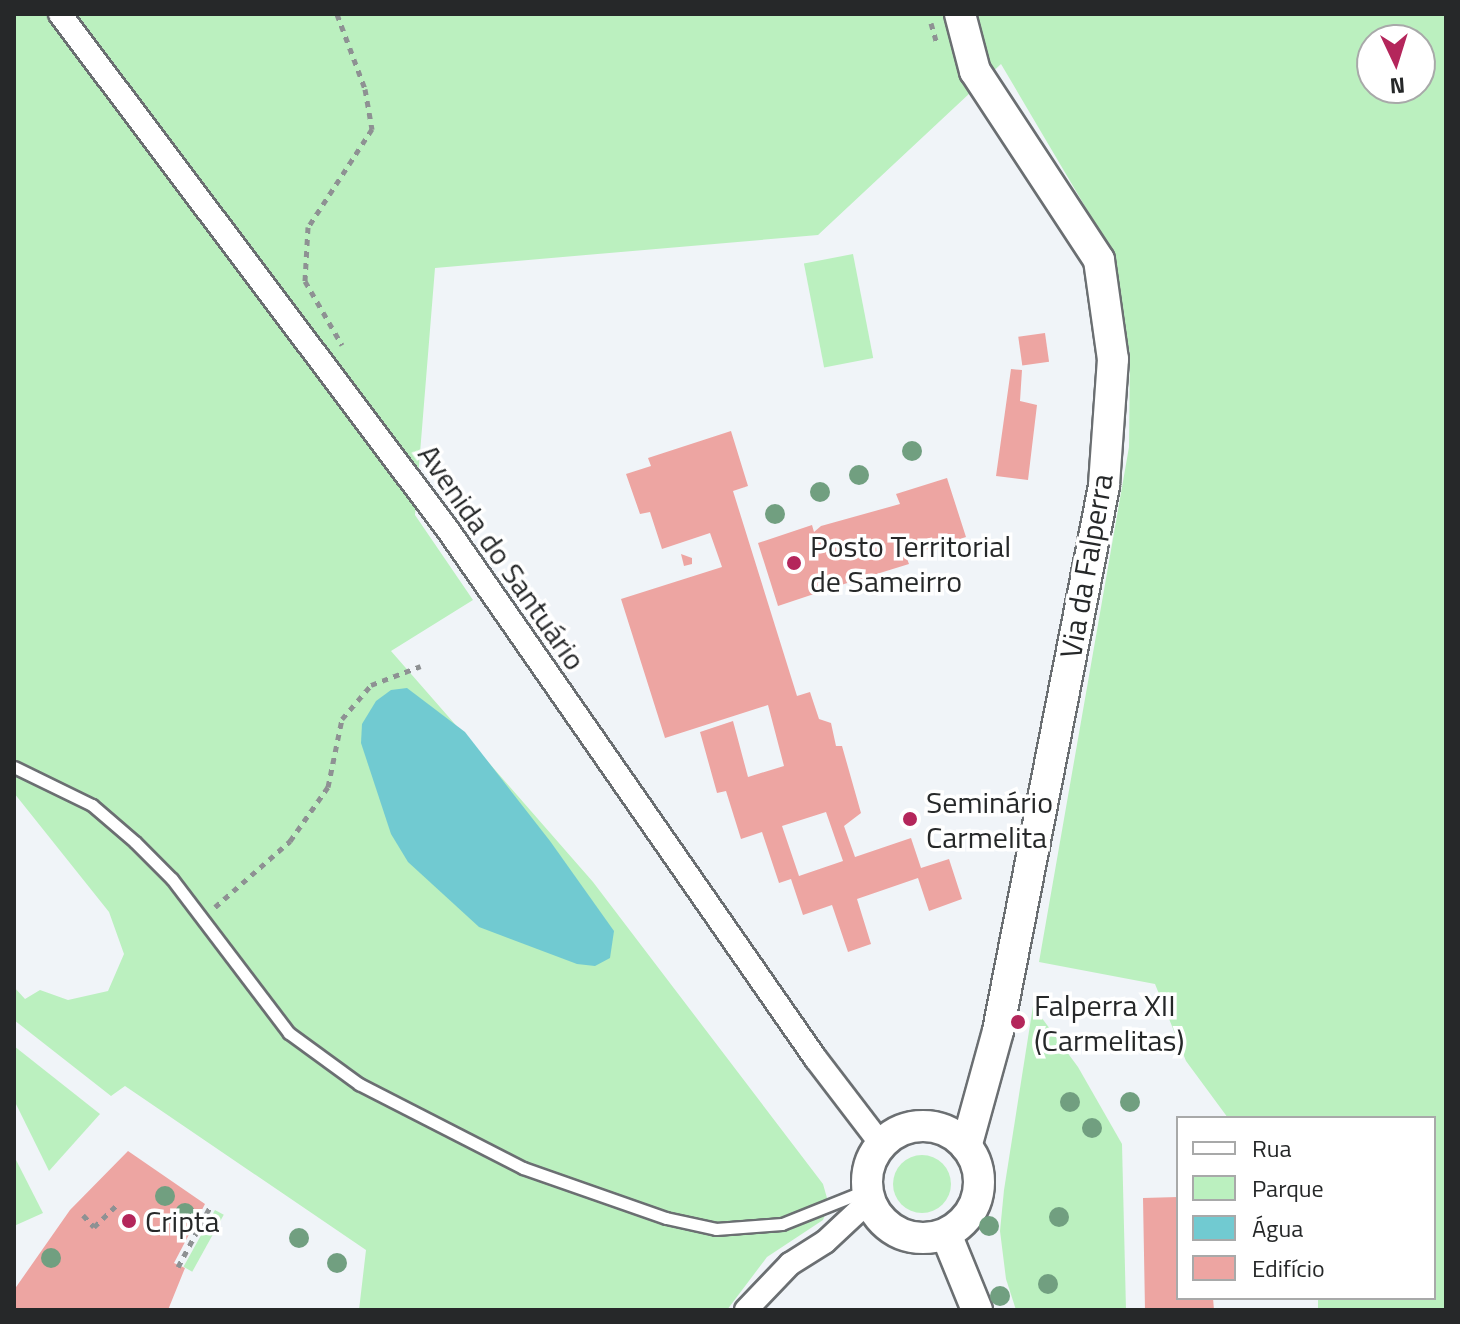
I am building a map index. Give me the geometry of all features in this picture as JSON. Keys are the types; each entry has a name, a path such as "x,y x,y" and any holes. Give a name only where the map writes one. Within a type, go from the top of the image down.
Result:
{"main road":[{"name":"Via da Falperra","path":"960,14 975,71 1099,260 1113,359 1104,486 998,1031 966,1147"},
{"path":"925,1126 941,1129 966,1147 974,1160 979,1188 968,1215 946,1234 916,1238 900,1234 887,1226 868,1195 868,1168 881,1144 894,1134 925,1126"},
{"path":"946,1234 977,1310"}],"street":[{"name":"Avenida do Santuário","path":"60,14 430,506 816,1059 881,1144"},
{"path":"746,1310 790,1264 825,1242 868,1195"}],"lane":[{"path":"14,767 92,805 172,879 200,921 289,1033 359,1084 523,1168 666,1218 716,1229 782,1224 868,1195"}],"path":[{"path":"337,14 365,89 372,129 308,227 305,281 345,350"},
{"path":"931,14 931,31 942,55"},
{"path":"200,921 290,841 328,787 342,719 371,685 421,666"},
{"path":"83,1215 94,1227 117,1205"},
{"path":"178,1267 210,1207"}],"green space":[{"path":"14,14 1446,14 1446,1310 1318,1310 1318,1300 1436,1300 1436,1116 1227,1116 1186,1061 1155,984 1039,962 1129,447 1130,354 1109,247 1001,64 818,235 435,268 415,515 473,600 391,651 593,882 823,1184 829,1205 823,1220 767,1257 727,1310 359,1310 366,1250 125,1086 111,1096 14,1020 14,987 25,999 40,990 68,1000 108,991 124,954 109,912 14,793"},
{"path":"853,254 873,358 824,368 804,264"},
{"path":"1033,1006 1078,1067 1122,1144 1126,1310 1016,1310 1006,1279 1000,1231 1004,1190"},
{"path":"14,1046 100,1114 49,1171 14,1100"},
{"path":"922,1155 933,1157 942,1164 949,1173 949,1195 942,1204 933,1211 922,1213 911,1211 902,1204 895,1195 893,1184 895,1173 902,1164 911,1157"},
{"path":"14,1156 43,1213 14,1226"},
{"path":"215,1210 224,1215 192,1272 183,1267"}],"water":[{"path":"407,688 465,732 550,841 614,931 610,958 595,966 577,964 479,927 408,862 391,834 361,743 362,724 376,701 391,690"}],"building":[{"path":"1045,333 1049,362 1022,365 1018,337"},
{"path":"1011,369 1022,370 1020,401 1037,405 1028,480 996,476"},
{"path":"731,431 748,486 733,491 797,696 810,692 819,719 831,723 836,746 842,746 861,813 844,826 855,857 911,838 921,868 949,859 962,899 929,911 918,878 857,899 871,944 848,952 832,905 803,915 791,879 779,883 762,832 741,839 726,791 717,793 700,732 733,721 748,777 784,766 768,705 665,738 621,599 722,567 710,533 662,549 650,512 640,514 626,474 651,466 648,458","holes":["826,812 843,861 799,876 782,826"]},
{"path":"947,478 966,537 916,553 914,548 904,551 909,564 841,585 839,580 830,583 832,588 778,606 758,543 812,525 814,532 821,526 900,504 896,494"},
{"path":"681,554 692,558 692,564 684,566"},
{"name":"Cripta","path":"128,1151 205,1204 174,1263 185,1268 168,1310 14,1310 14,1290 70,1210"},
{"path":"1176,1197 1176,1300 1213,1300 1214,1310 1145,1310 1143,1198"}],"place":[{"name":"Posto Territorial de Sameirro","path":"794,563"},
{"name":"Seminário Carmelita","path":"910,819"},
{"name":"Falperra XII (Carmelitas)","path":"1018,1022"},
{"name":"Cripta","path":"129,1221"}]}
